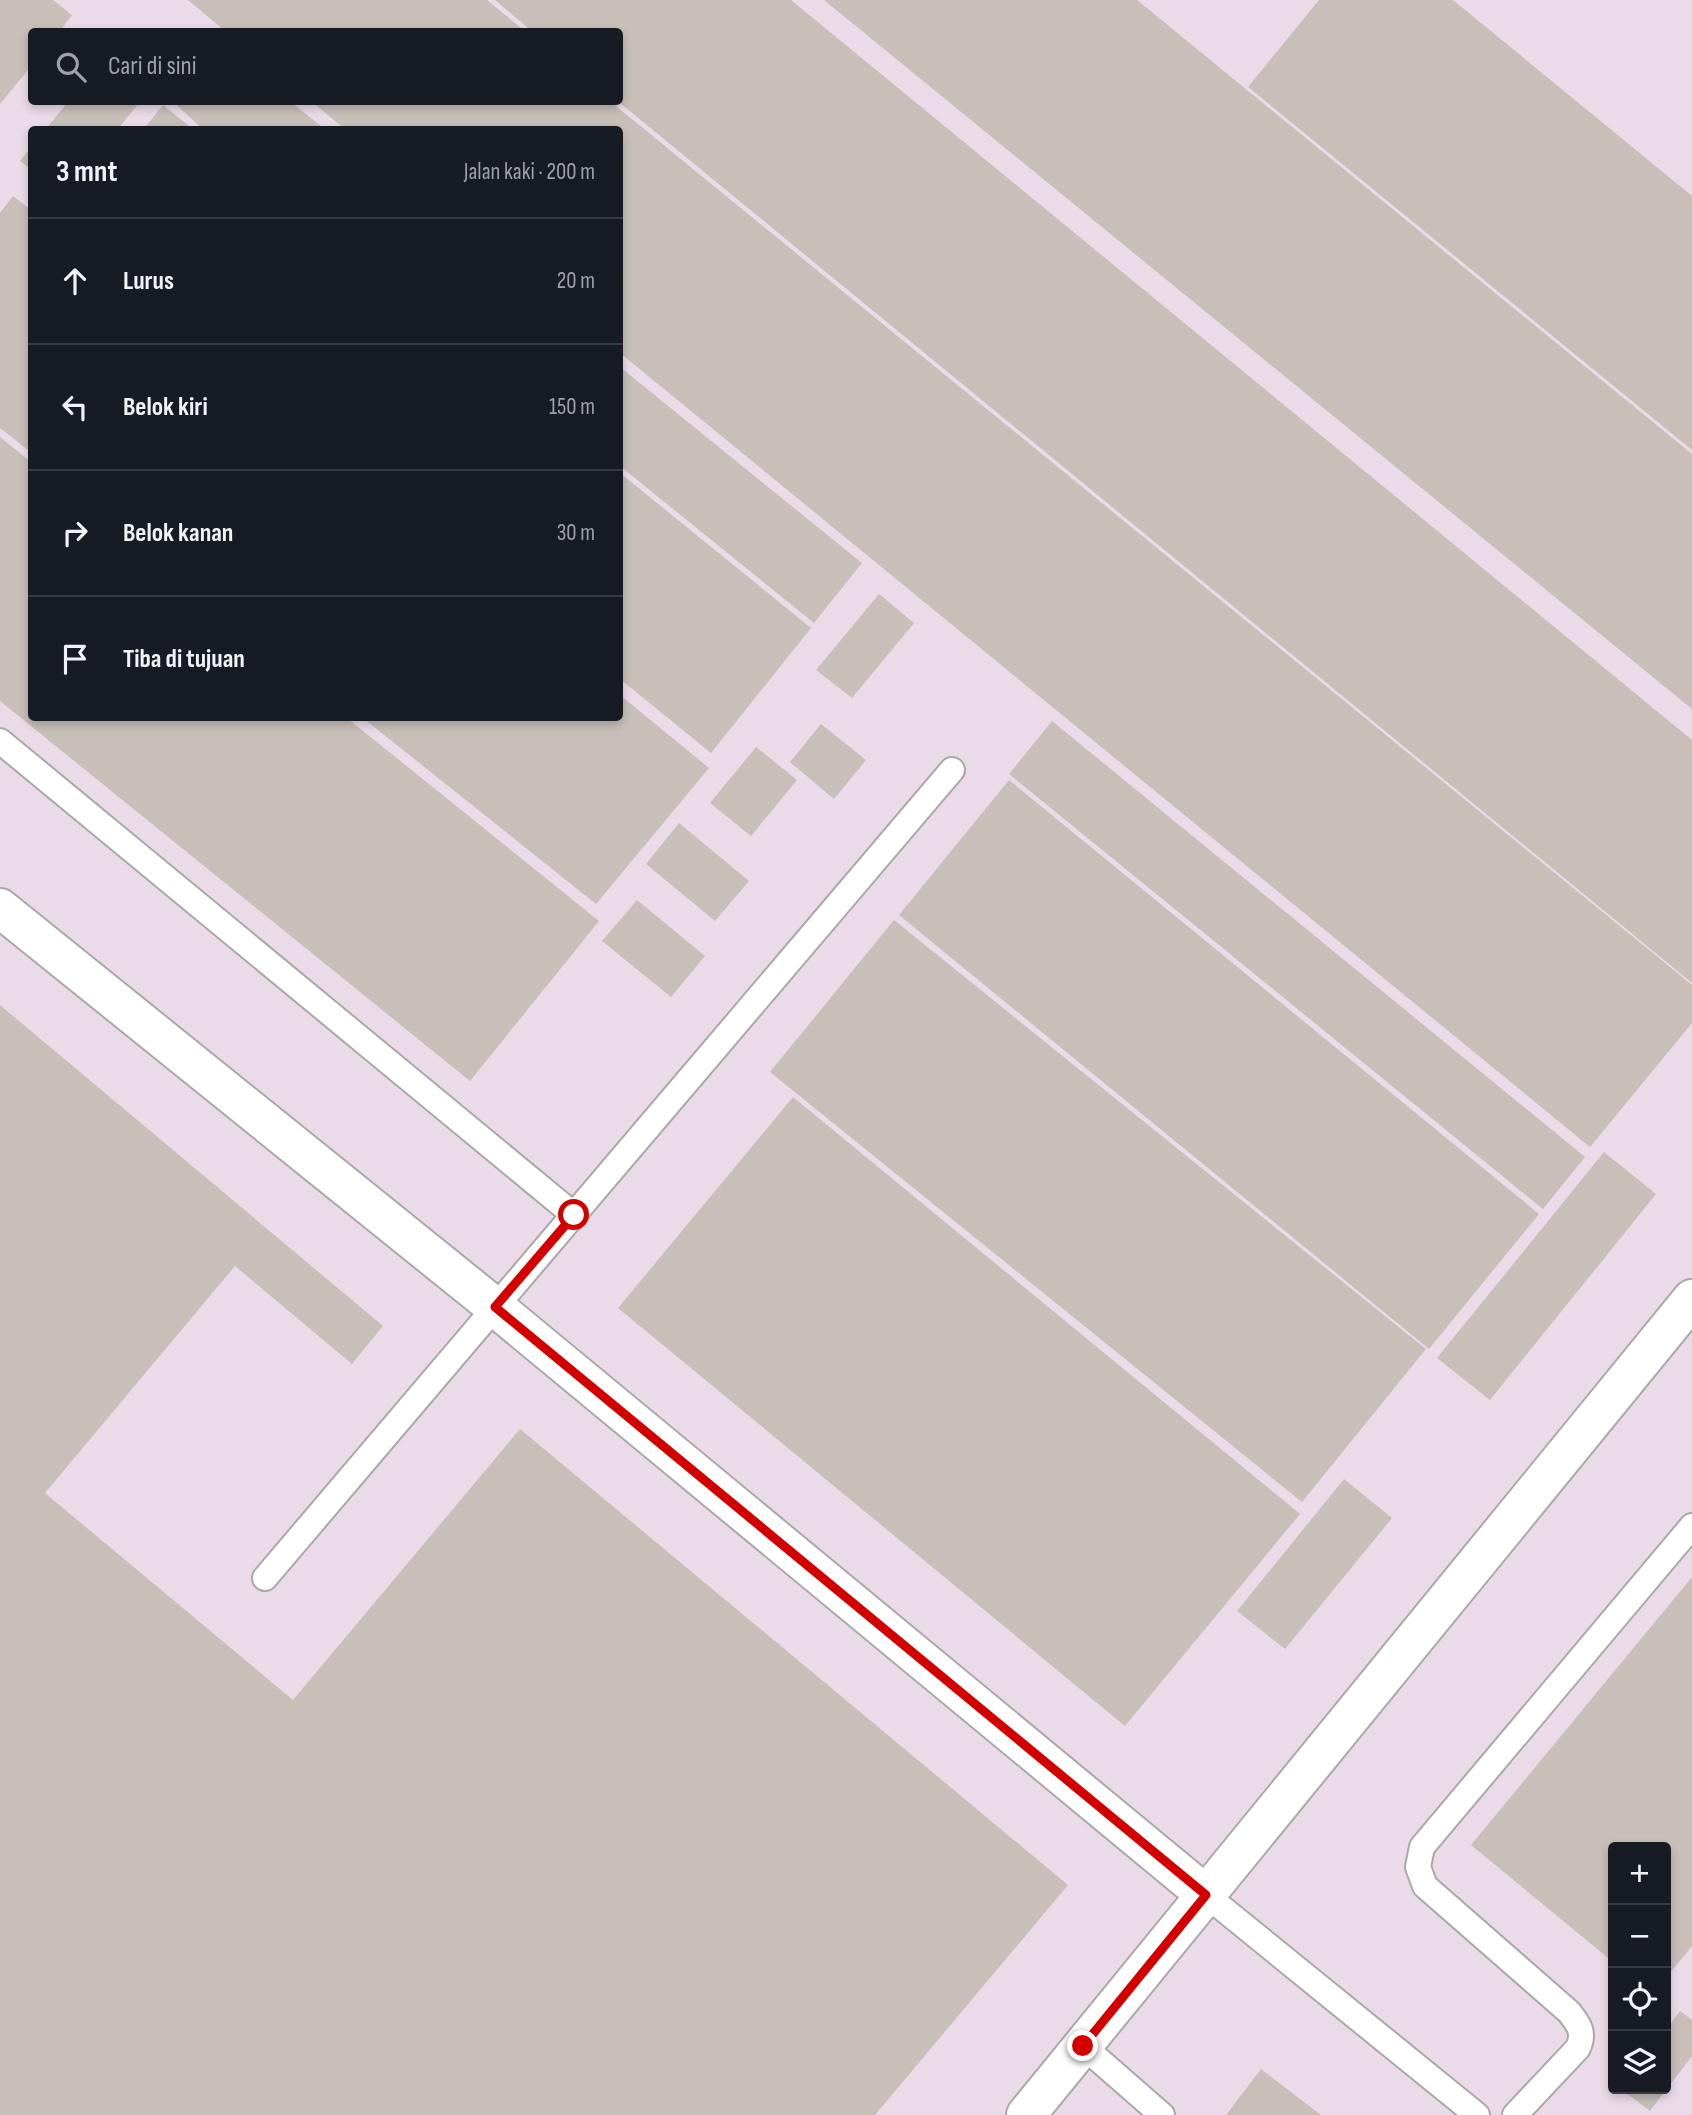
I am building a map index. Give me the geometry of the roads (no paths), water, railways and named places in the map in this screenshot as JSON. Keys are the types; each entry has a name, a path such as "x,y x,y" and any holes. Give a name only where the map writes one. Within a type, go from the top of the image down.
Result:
{"street":[{"path":"0,908 495,1307 1206,1895"},
{"path":"1026,2115 1692,1299"}],"lane":[{"path":"0,741 574,1215"},
{"path":"265,1578 952,770"},
{"path":"1515,2115 1578,2049 1583,2037 1581,2027 1569,2012 1425,1886 1418,1867 1422,1847 1692,1526"},
{"path":"1206,1895 1477,2115"},
{"path":"1083,2046 1162,2115"}]}
